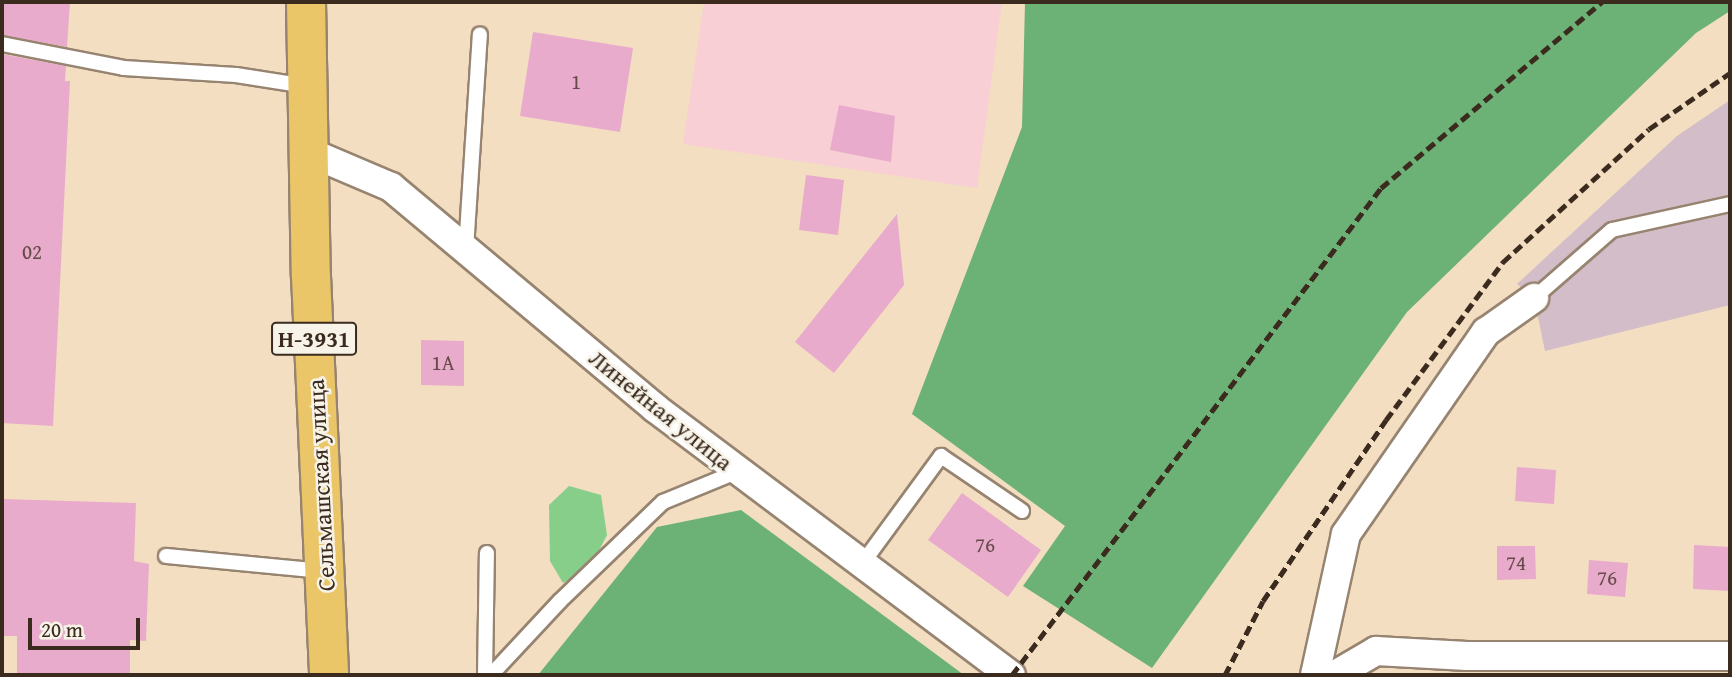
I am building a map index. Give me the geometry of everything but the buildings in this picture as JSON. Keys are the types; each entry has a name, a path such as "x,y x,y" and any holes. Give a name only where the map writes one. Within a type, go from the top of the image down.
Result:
{"highway":[{"name":"Сельмашская улица","path":"306,2 309,152 329,675"}],"street":[{"name":"Линейная улица","path":"309,152 391,187 736,472 1011,675"},
{"path":"1315,675 1346,534 1486,332 1534,298"},
{"path":"1335,675 1376,651 1467,656 1730,656"}],"lane":[{"path":"466,249 480,34"},
{"path":"2,44 124,68 236,75 307,86"},
{"path":"1534,298 1612,230 1730,204"},
{"path":"862,564 941,456 1023,511"},
{"path":"491,675 560,601 663,502 736,472"},
{"path":"485,675 486,553"},
{"path":"166,556 325,572"}],"shaded area":[{"path":"704,2 1002,2 977,188 683,144"},
{"path":"1730,100 1730,305 1545,351 1534,298 1517,284 1677,136"}],"green space":[{"path":"1025,2 1730,2 1730,11 1696,33 1407,312 1152,668 1023,586 1065,526 912,414 1022,127"},
{"path":"569,486 601,495 607,535 590,568 563,583 550,561 549,505"},
{"path":"741,510 964,675 538,675 657,527"}],"railway":[{"path":"1012,675 1381,188 1602,2"},
{"path":"1225,675 1263,601 1386,420 1503,262 1649,129 1730,73"}]}
